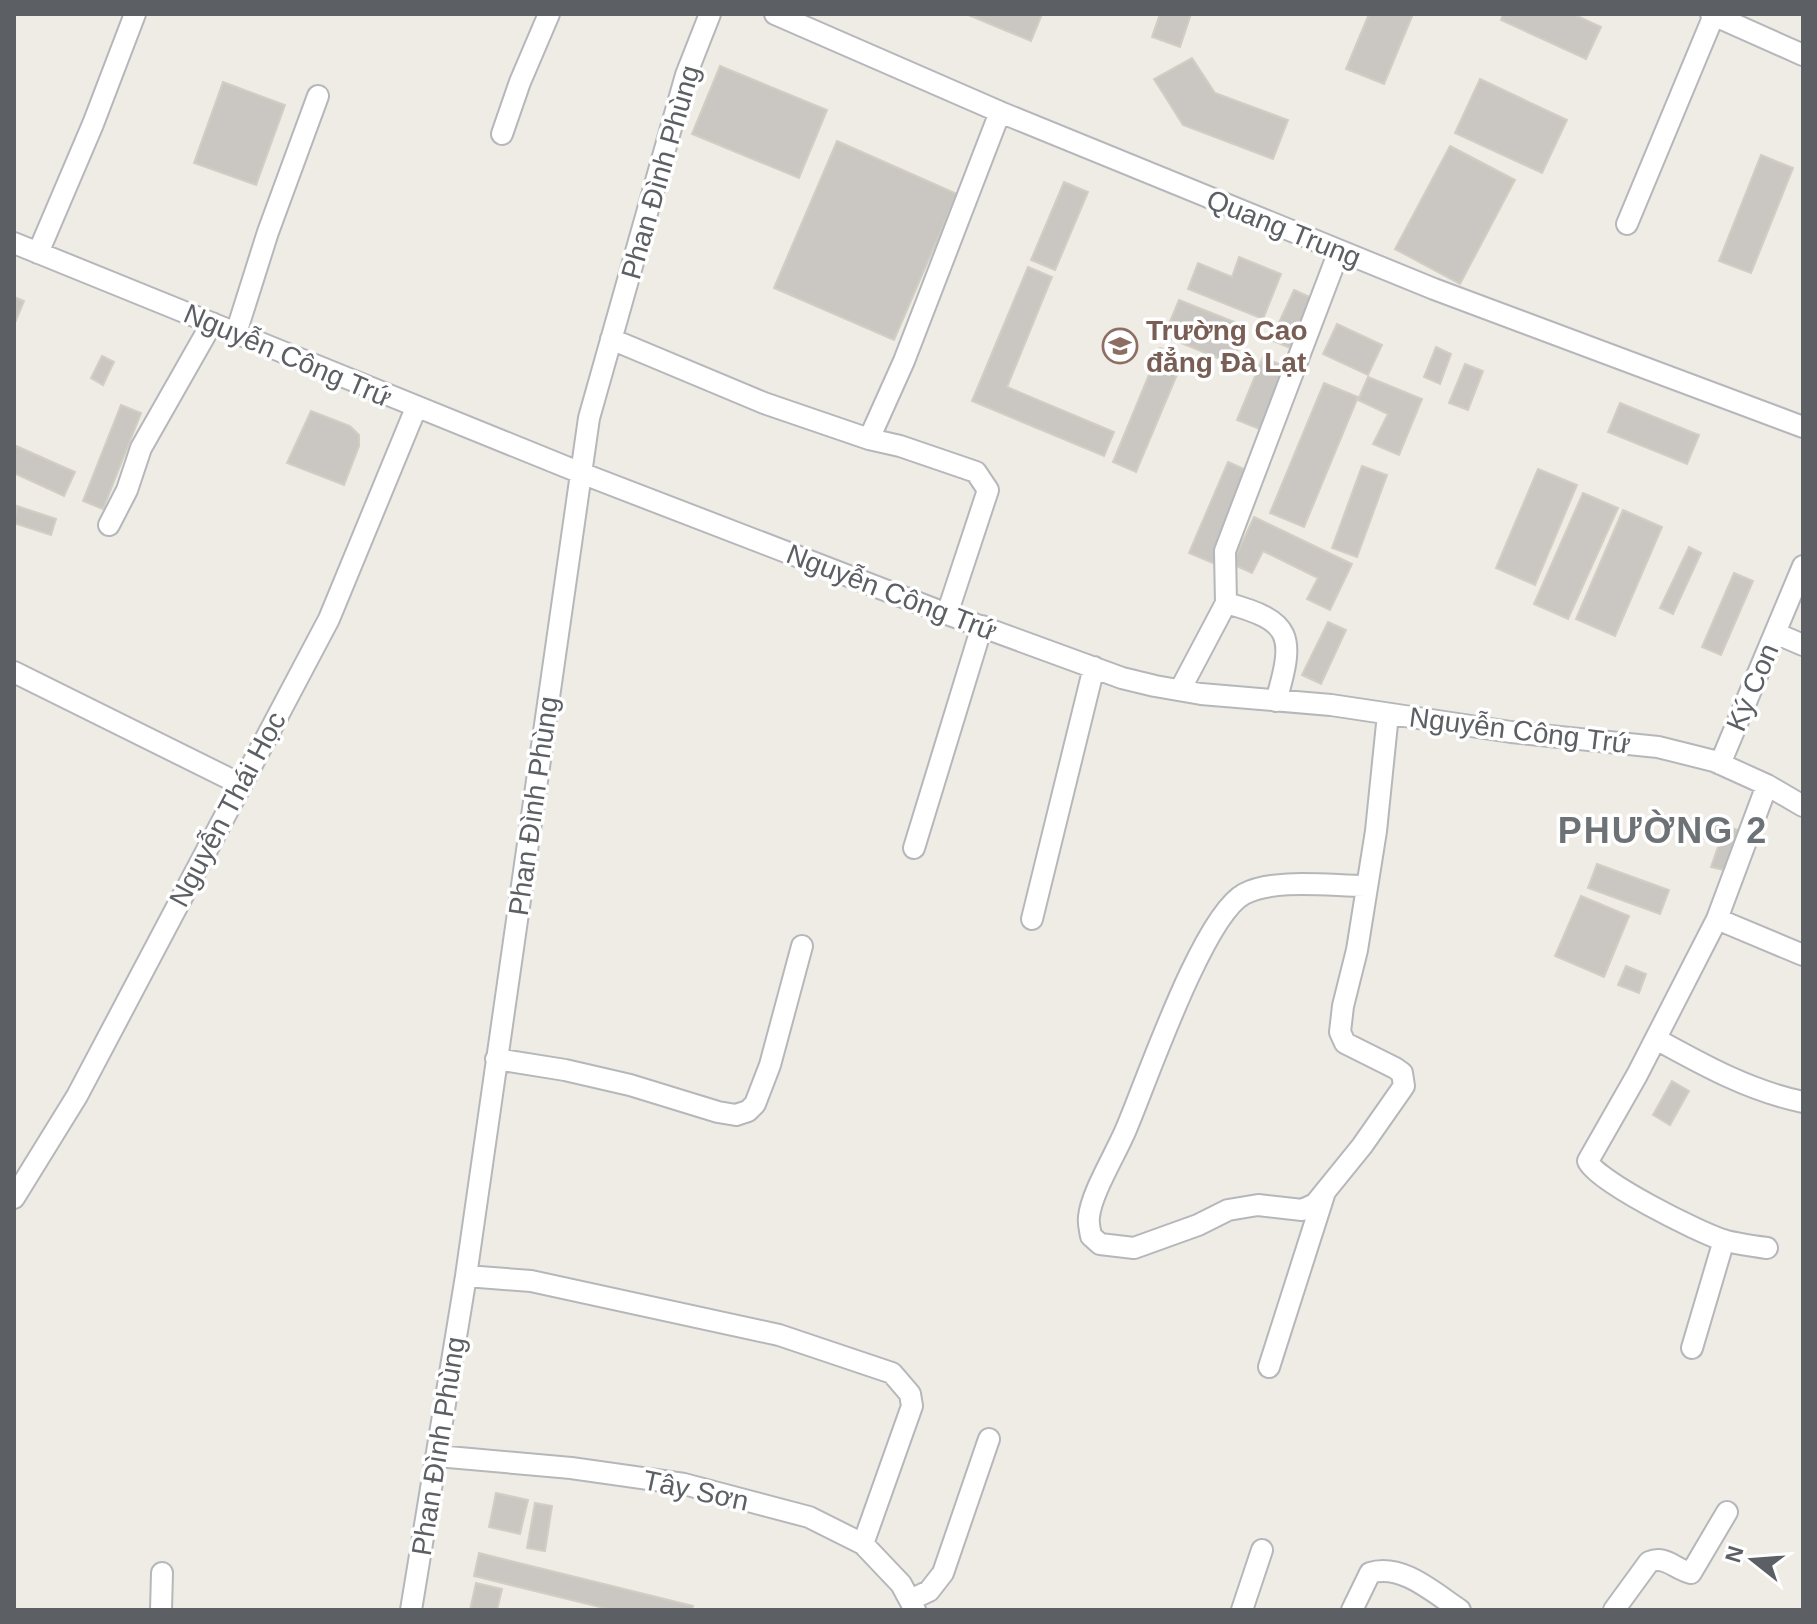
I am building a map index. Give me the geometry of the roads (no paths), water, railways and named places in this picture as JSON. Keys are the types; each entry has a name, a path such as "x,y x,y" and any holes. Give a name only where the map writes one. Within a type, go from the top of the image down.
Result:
{"street":[{"path":"38,253 93,124 135,14"},
{"path":"502,134 549,14"},
{"name":"Phan Đình Phùng","path":"411,1610 466,1276 589,418 686,75 710,14"},
{"name":"Quang Trung","path":"775,14 1000,112 1339,251 1801,428"},
{"path":"1627,224 1713,15 1803,55"},
{"path":"236,333 268,232 318,96"},
{"path":"869,439 904,361 1000,112"},
{"name":"Nguyễn Công Trứ","path":"14,243 581,473 947,614 1133,681 1180,690 1511,732 1658,747 1720,764 1801,800"},
{"path":"1180,690 1226,603 1225,551 1339,251"},
{"path":"109,525 127,490 141,448 212,323"},
{"path":"611,339 764,403 976,472 988,490 947,614"},
{"name":"Nguyễn Thái Học","path":"14,1198 77,1096 329,619 416,408"},
{"name":"Ký Con","path":"1720,764 1803,566"},
{"path":"1226,603 1257,611 1277,622 1287,643 1287,663 1276,701"},
{"path":"914,848 982,626"},
{"path":"1775,633 1803,645"},
{"path":"1032,919 1094,667"},
{"path":"14,672 240,784"},
{"path":"1365,886 1262,886 1242,895 1227,909 1182,992 1093,1203 1089,1218 1091,1236 1100,1244 1134,1248 1198,1225 1228,1210 1258,1205 1302,1210 1315,1204 1404,1086 1402,1073 1345,1043 1340,1032 1376,831 1388,714"},
{"path":"1767,785 1717,919 1656,1039 1590,1157 1589,1165 1629,1193 1702,1232 1724,1240 1767,1248"},
{"path":"1717,919 1803,955"},
{"path":"496,1059 630,1085 718,1112 736,1115 748,1111 755,1104 770,1065 802,946"},
{"path":"1656,1039 1757,1089 1803,1102"},
{"path":"1269,1367 1324,1195"},
{"path":"1692,1348 1724,1240"},
{"path":"466,1276 531,1281 701,1320 742,1326 779,1335 892,1373 910,1394 912,1406 863,1544"},
{"path":"912,1605 929,1591 943,1573 989,1439"},
{"name":"Tây Sơn","path":"437,1456 571,1468 684,1484 809,1517 863,1544 901,1584 912,1605"},
{"path":"1614,1610 1653,1560 1663,1559 1691,1573 1727,1512"},
{"path":"1242,1610 1262,1550"},
{"path":"1352,1610 1370,1573 1380,1570 1393,1571 1415,1581 1460,1610"},
{"path":"161,1610 162,1573"}],"place":[{"name":"Trường Cao đẳng Đà Lạt","path":"1120,346"}],"district":[{"name":"PHƯỜNG 2","path":"1663,830"}]}
